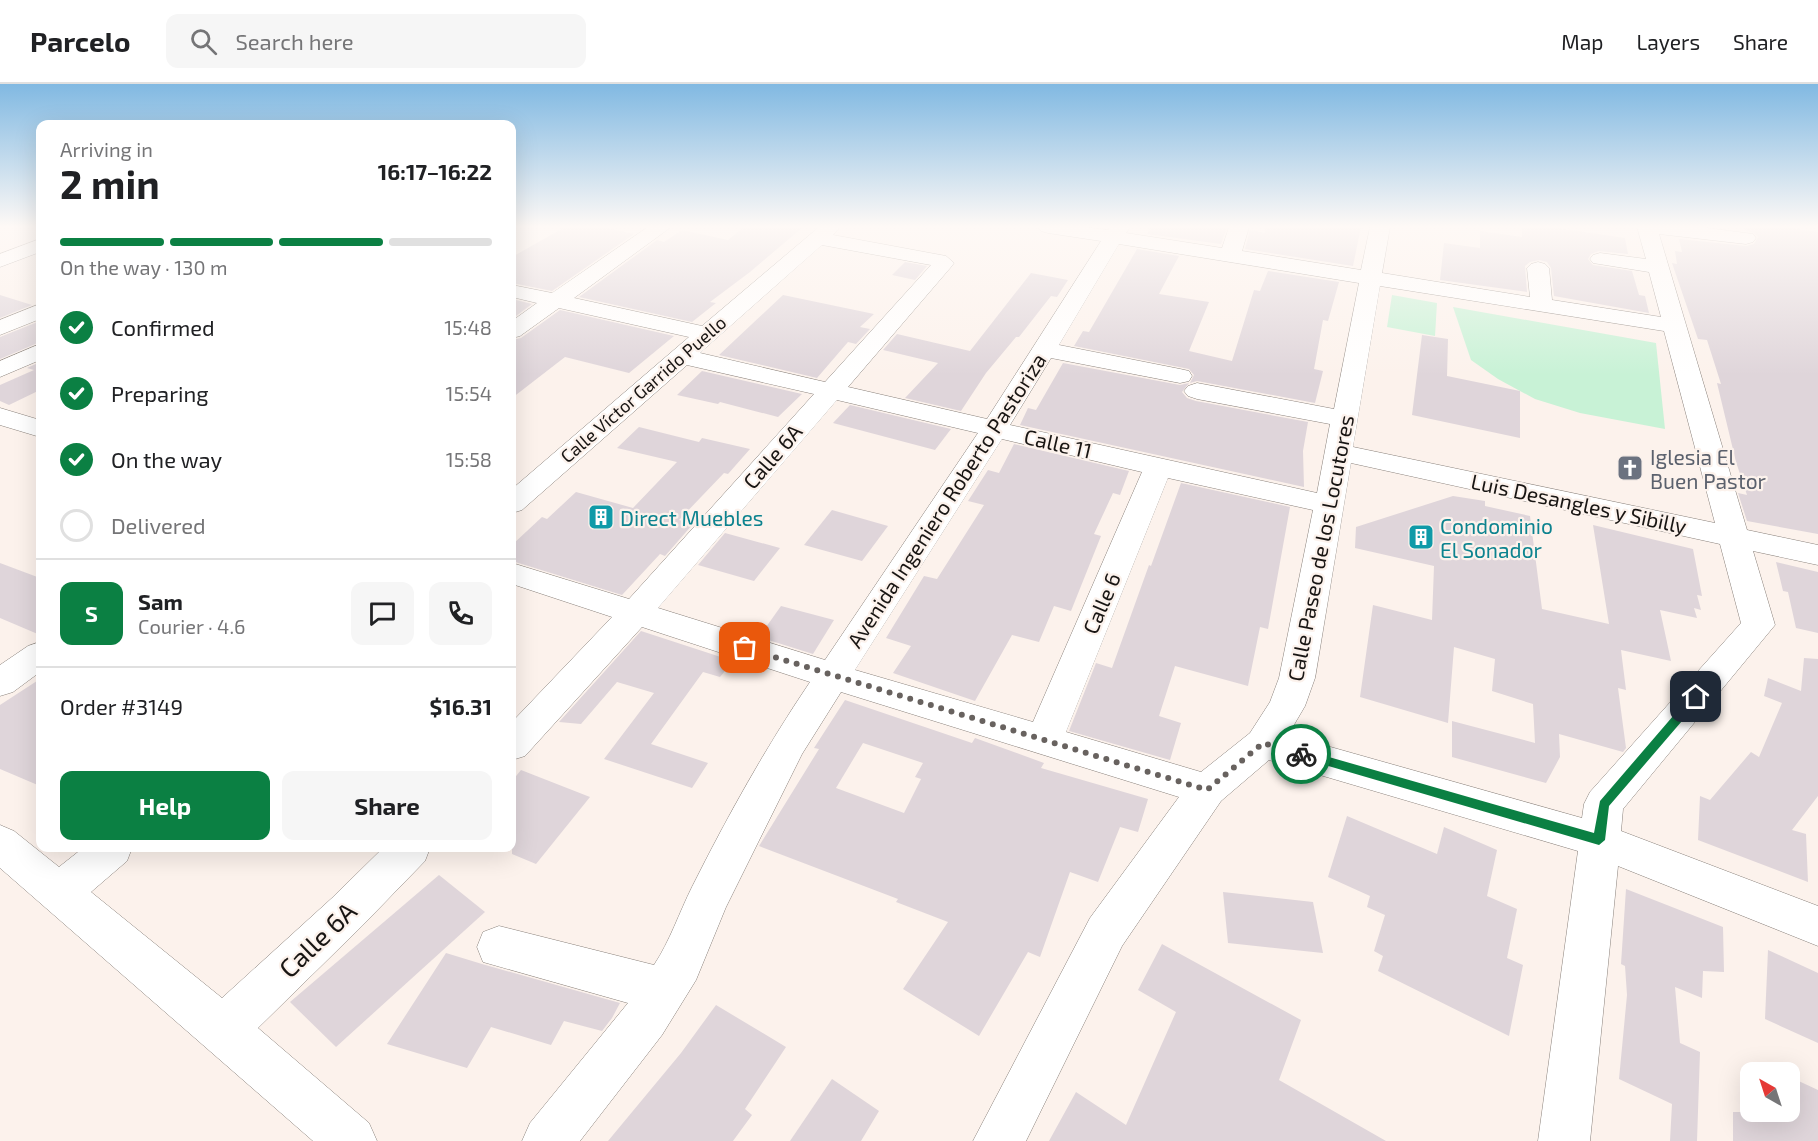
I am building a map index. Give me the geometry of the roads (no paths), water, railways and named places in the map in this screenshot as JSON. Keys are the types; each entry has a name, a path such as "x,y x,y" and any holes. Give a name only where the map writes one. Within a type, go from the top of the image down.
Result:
{"street":[{"path":"516,329 590,276"},
{"name":"Calle Víctor Garrido Puello","path":"516,500 772,276"},
{"name":"Calle 6A","path":"516,741 635,613 830,389 932,276"},
{"name":"Avenida Ingeniero Roberto Pastoriza","path":"548,1141 645,1019 680,965 707,902 787,746 995,428 1089,276"},
{"path":"1348,276 1674,326"},
{"name":"Calle Paseo de los Locutores","path":"999,1141 1106,932 1207,790 1263,743 1287,705 1296,678 1372,276"},
{"path":"1539,276 1542,306"},
{"path":"1564,1141 1604,804 1758,625 1661,276"},
{"path":"516,292 706,334"},
{"path":"0,328 36,313"},
{"path":"1,365 36,335"},
{"name":"Luis Desangles y Sibilly","path":"1044,349 1189,384 1342,435 1732,536 1818,555"},
{"path":"1,365 36,352"},
{"name":"Calle 11","path":"681,356 1330,505"},
{"path":"0,416 36,428"},
{"name":"Calle 6","path":"1044,739 1158,467"},
{"path":"516,574 833,676 1207,790"},
{"path":"0,683 36,658"},
{"path":"1263,743 1599,840 1818,926"},
{"path":"0,843 223,1029 351,1141"},
{"path":"60,892 107,852"},
{"name":"Calle 6A","path":"223,1029 347,912 406,852"},
{"path":"499,947 664,990"}],"place":[{"name":"Iglesia El Buen Pastor","path":"1630,468"},
{"name":"Direct Muebles","path":"601,517"},
{"name":"Condominio El Sonador","path":"1421,537"}]}
